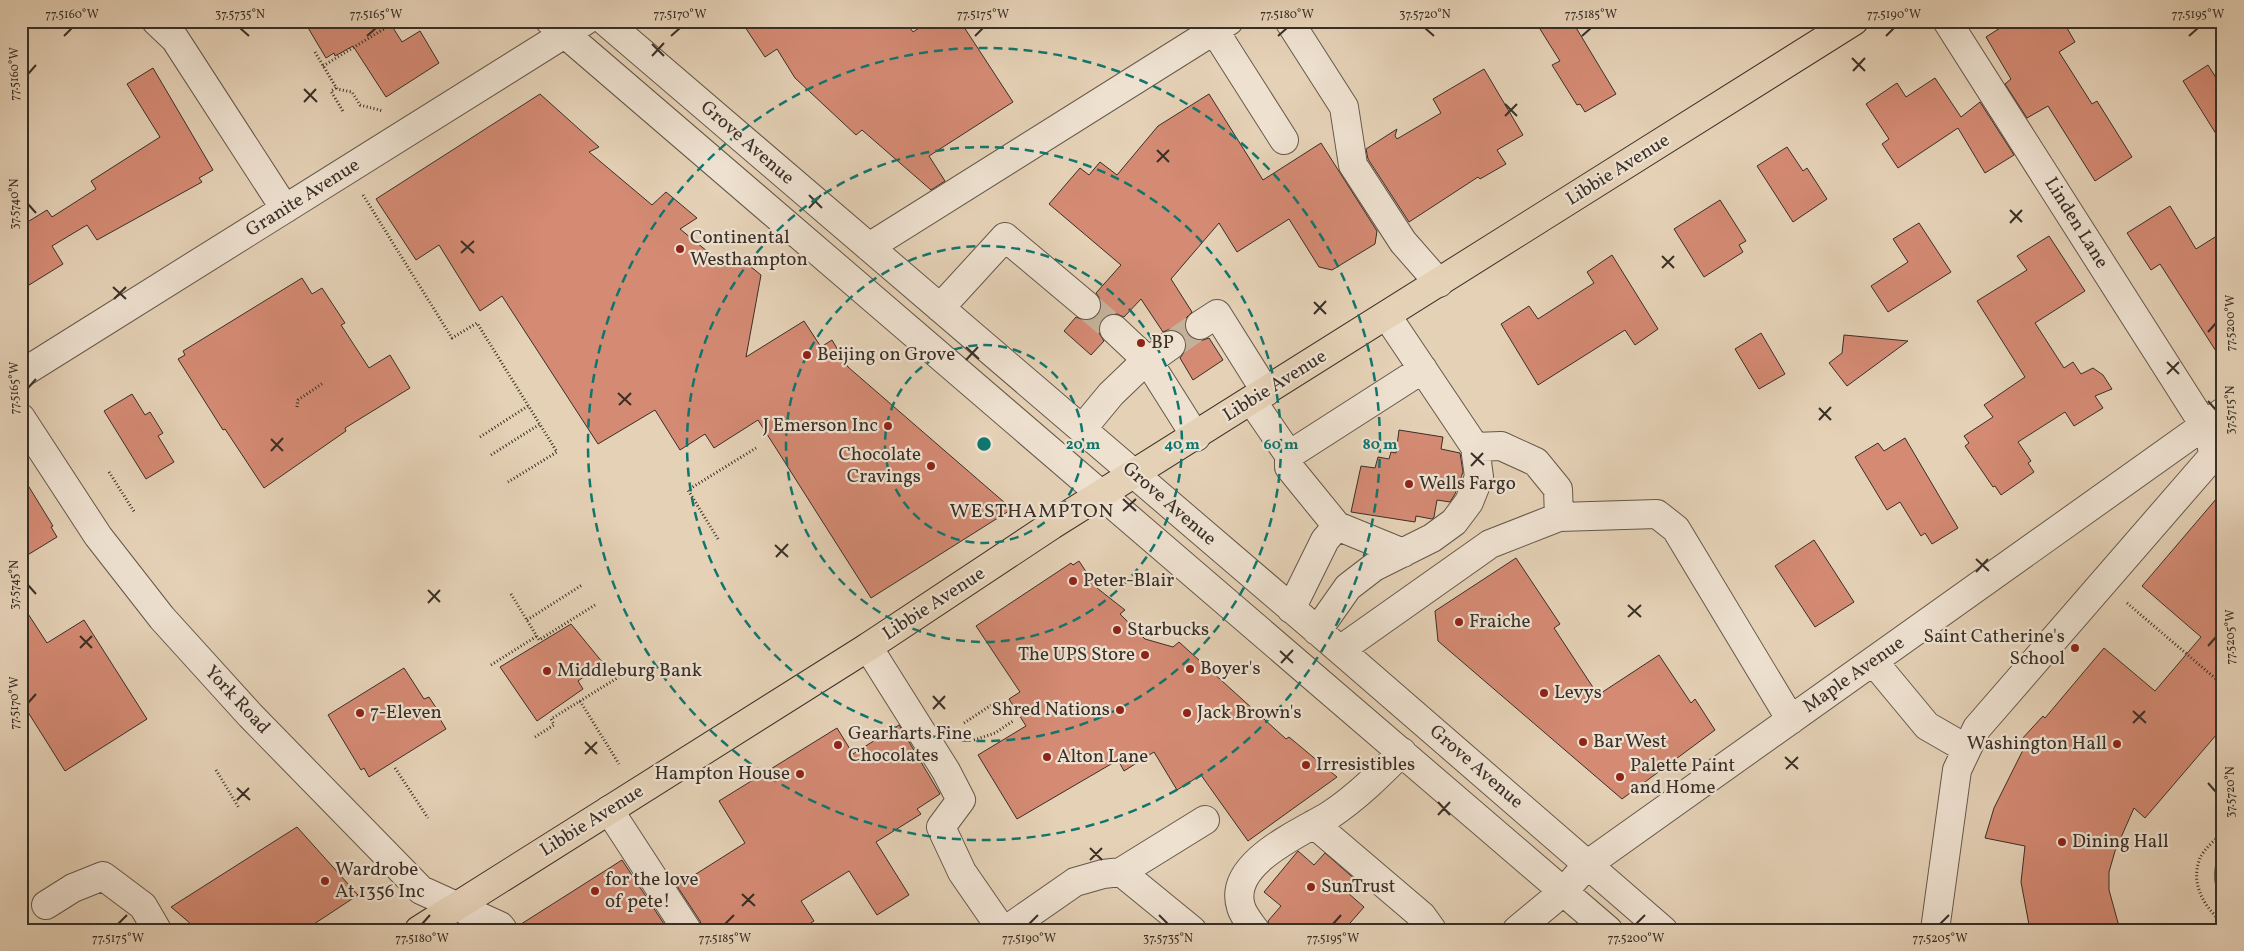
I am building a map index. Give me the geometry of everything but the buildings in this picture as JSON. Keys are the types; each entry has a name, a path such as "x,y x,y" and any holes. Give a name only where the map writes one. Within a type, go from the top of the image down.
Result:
{"main road":[{"name":"Libbie Avenue","path":"419,930 868,647 1135,474 1854,21"}],"street":[{"path":"156,21 175,40 285,209"},
{"name":"Grove Avenue","path":"605,21 1340,650 1663,930"},
{"path":"1290,21 1344,107 1353,165 1403,242 1439,283"},
{"name":"Linden Lane","path":"1947,21 2214,418 2211,441 2213,456 2104,583"},
{"path":"869,247 1222,25 1284,140"},
{"name":"Granite Avenue","path":"21,374 285,209 566,26"},
{"name":"Grove Avenue","path":"566,26 1102,495 1608,930"},
{"path":"940,308 1004,237 1086,304"},
{"path":"1200,325 1217,314 1289,455 1289,466 1337,526 1403,552"},
{"path":"1317,631 1348,587 1374,567 1432,538 1454,522 1469,502 1479,477 1475,447 1387,316"},
{"path":"1114,329 1148,361 1196,437"},
{"path":"1082,429 1111,394 1136,370 1171,345"},
{"path":"1289,455 1423,369"},
{"name":"York Road","path":"21,418 98,536 162,618 250,715 420,890 500,926 503,930"},
{"name":"Maple Avenue","path":"1517,930 1564,891 1588,864 2214,418"},
{"path":"1475,447 1501,446 1536,462 1558,489 1559,517"},
{"path":"1340,650 1490,544 1559,517 1657,514 1676,529 1791,720"},
{"path":"1291,609 1325,540 1337,526"},
{"path":"1935,930 1958,770 1977,728 2104,583"},
{"path":"868,647 946,772 961,800 941,827 962,872 1004,930 1074,882 1104,874 1122,872 1205,820"},
{"path":"1873,661 1927,726 1967,749"},
{"path":"1255,930 1241,908 1239,897 1242,882 1248,871 1287,839 1314,824 1354,797 1402,752"},
{"path":"609,810 686,930"},
{"path":"1314,824 1422,916 1432,930"},
{"path":"1122,872 1192,930"},
{"path":"46,905 73,888 103,876 143,906 157,930"}],"path":[{"path":"323,66 392,24 390,21"},
{"path":"315,52 336,88 352,92 360,105 386,111"},
{"path":"336,88 331,91 344,113"},
{"path":"363,195 452,338 477,323 557,452 508,482"},
{"path":"296,407 298,400 323,383"},
{"path":"480,437 528,406"},
{"path":"491,456 540,424"},
{"path":"718,539 688,490 756,448"},
{"path":"109,472 135,513"},
{"path":"2104,583 2223,685"},
{"path":"528,620 582,585"},
{"path":"511,594 539,640 594,605"},
{"path":"491,665 537,636"},
{"path":"536,737 554,725 551,719 635,666"},
{"path":"964,723 998,700"},
{"path":"580,701 619,764"},
{"path":"974,740 995,733 1013,721"},
{"path":"396,768 428,818"},
{"path":"216,770 239,808"},
{"path":"2223,832 2200,857 2196,884 2212,914 2223,923"}],"green space":[{"path":"2223,850 2223,900 2216,887 2214,875 2219,856"}],"tunnel":[{"path":"1086,305 1114,329"},
{"path":"1171,345 1200,325"}],"place":[{"name":"Continental Westhampton","path":"680,249"},
{"name":"BP","path":"1141,343"},
{"name":"Beijing on Grove","path":"807,355"},
{"name":"J Emerson Inc","path":"888,426"},
{"name":"Chocolate Cravings","path":"931,466"},
{"name":"Wells Fargo","path":"1409,484"},
{"name":"Peter-Blair","path":"1073,581"},
{"name":"Fraiche","path":"1459,622"},
{"name":"Starbucks","path":"1117,630"},
{"name":"Saint Catherine's School","path":"2075,648"},
{"name":"The UPS Store","path":"1145,655"},
{"name":"Boyer's","path":"1190,669"},
{"name":"Middleburg Bank","path":"547,671"},
{"name":"Levys","path":"1544,693"},
{"name":"Shred Nations","path":"1120,710"},
{"name":"7-Eleven","path":"360,713"},
{"name":"Jack Brown's","path":"1187,713"},
{"name":"Bar West","path":"1583,742"},
{"name":"Washington Hall","path":"2117,744"},
{"name":"Gearharts Fine Chocolates","path":"838,745"},
{"name":"Alton Lane","path":"1047,757"},
{"name":"Irresistibles","path":"1306,765"},
{"name":"Hampton House","path":"800,774"},
{"name":"Palette Paint and Home","path":"1620,777"},
{"name":"Dining Hall","path":"2062,842"},
{"name":"Wardrobe At 1356 Inc","path":"325,881"},
{"name":"SunTrust","path":"1311,887"},
{"name":"for the love of pete!","path":"595,891"}],"district":[{"name":"WESTHAMPTON","path":"1032,512"}]}
